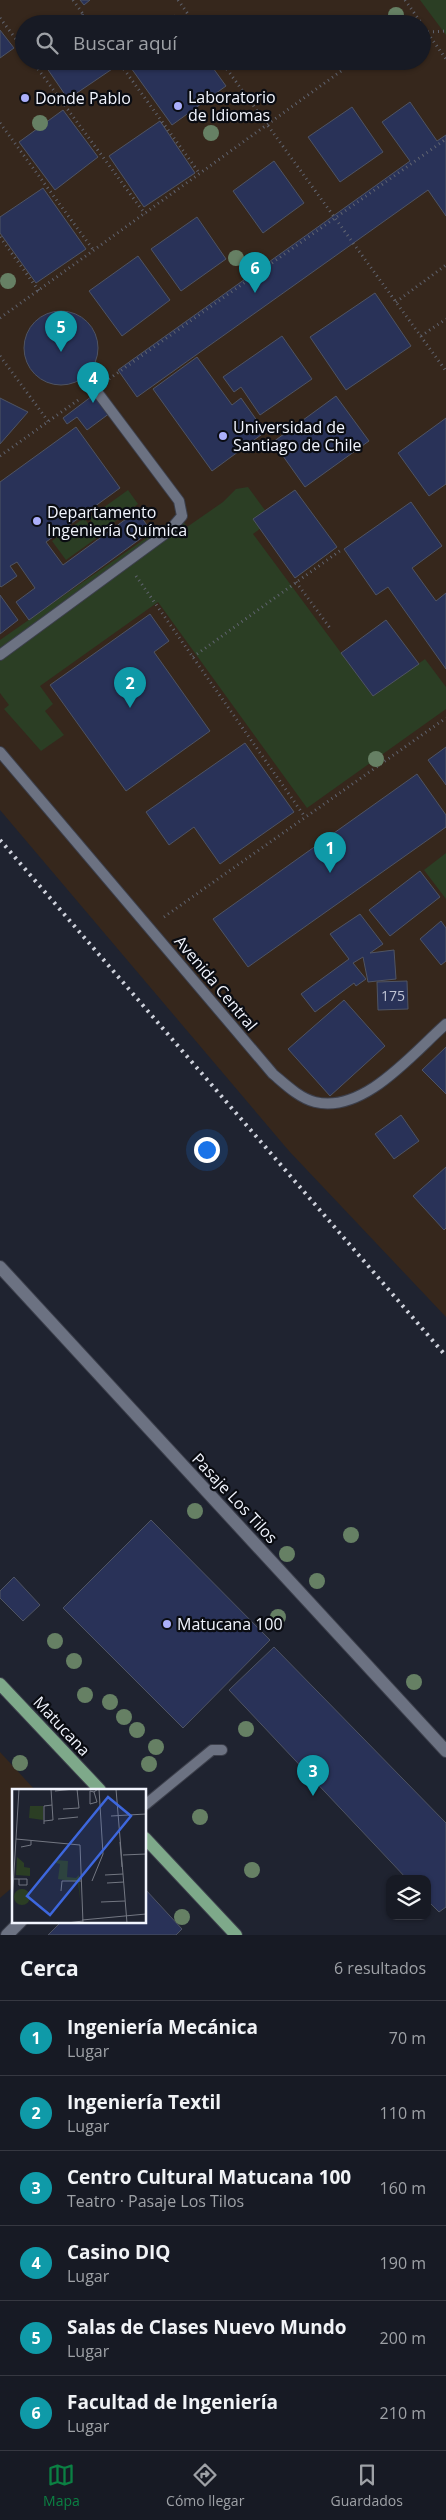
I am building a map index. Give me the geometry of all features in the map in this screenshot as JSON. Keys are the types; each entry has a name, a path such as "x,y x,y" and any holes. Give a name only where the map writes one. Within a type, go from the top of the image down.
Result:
{"main road":[{"name":"Matucana","path":"0,1684 99,1789"},
{"path":"146,1839 236,1935"}],"street":[{"name":"Pasaje Los Tilos","path":"0,1267 446,1751"},
{"path":"6,1935 20,1922"}],"lane":[{"path":"0,655 169,531 182,516 179,501 95,389"},
{"name":"Avenida Central","path":"0,752 273,1074 298,1094 315,1102 343,1102 368,1091 380,1083 446,1024"},
{"path":"146,1804 212,1750 222,1750"}],"path":[{"path":"72,0 83,15"},
{"path":"178,0 189,15"},
{"path":"405,0 416,15"},
{"path":"0,18 15,38"},
{"path":"431,32 446,32"},
{"path":"431,36 446,59"},
{"path":"39,70 145,214"},
{"path":"125,70 200,174"},
{"path":"227,70 265,125 446,371"},
{"path":"0,318 342,70"},
{"path":"0,123 94,251"},
{"path":"0,456 446,139"},
{"path":"0,237 39,291"},
{"path":"396,302 446,265"},
{"path":"421,336 446,319"},
{"path":"0,356 48,421"},
{"path":"193,656 341,550"},
{"path":"127,562 304,818"},
{"path":"296,582 330,628"},
{"path":"149,927 446,718"}],"shaded area":[{"name":"Universidad de Santiago de Chile","path":"0,0 446,0 446,1317 289,1151 0,810"},
{"path":"0,1752 34,1789 12,1789 12,1888 0,1898"}],"green space":[{"path":"420,0 446,0 446,35"},
{"path":"248,487 267,513 261,528 253,534 373,696 425,659 446,687 446,709 307,808 158,602 40,686 53,704 45,711 64,735 41,751 4,709 9,705 0,693 0,640 179,515 187,527 223,502 236,489"},
{"path":"128,490 138,504 100,533 89,518"},
{"path":"84,518 98,537 66,560 52,541"},
{"path":"446,853 446,899 424,870"}],"building":[{"path":"80,0 90,0 84,5"},
{"path":"0,30 14,48 0,58"},
{"path":"48,70 111,70 68,99"},
{"name":"Laboratorio de Idiomas","path":"132,70 214,70 226,86 172,125"},
{"path":"410,102 437,141 446,135 446,216 428,190 137,397 118,370 410,161 382,122"},
{"path":"352,107 383,152 340,182 308,137"},
{"path":"63,110 98,157 55,190 19,142"},
{"path":"160,121 195,173 144,207 109,156"},
{"path":"274,161 304,203 263,233 233,191"},
{"path":"43,188 86,249 36,283 0,233 0,217"},
{"path":"197,217 226,259 181,291 151,249"},
{"path":"138,256 170,300 122,336 89,291"},
{"path":"375,293 411,346 346,390 310,337"},
{"path":"61,311 75,314 87,322 95,334 98,348 95,362 87,374 75,382 61,385 47,382 35,374 27,362 24,348 27,334 35,322 47,314"},
{"path":"282,336 312,379 260,415 241,387 234,392 223,377"},
{"path":"197,357 232,405 241,398 265,432 212,471 153,389"},
{"path":"96,393 110,413 87,430 77,417 67,424 63,418"},
{"path":"336,396 369,441 305,487 273,442"},
{"path":"0,398 28,412 0,444"},
{"path":"446,418 446,484 429,496 398,453"},
{"name":"Departamento Ingeniería Química","path":"76,427 120,488 46,542 63,565 137,511 151,531 29,620 16,602 35,588 17,562 10,566 17,576 0,586 0,482"},
{"path":"295,490 337,547 295,578 253,519"},
{"path":"411,502 442,546 412,568 436,601 446,593 446,669 388,587 376,595 344,549"},
{"path":"0,595 18,620 0,634"},
{"path":"150,614 169,641 154,652 210,731 126,791 50,685"},
{"path":"386,620 419,664 373,696 341,653"},
{"path":"245,743 294,812 220,864 194,827 169,845 146,812"},
{"path":"446,747 446,785 428,760"},
{"path":"417,774 446,815 446,827 248,967 213,919"},
{"path":"420,871 440,897 390,936 369,910"},
{"path":"360,914 383,944 370,953 394,950 396,979 368,982 363,957 353,963 366,979 356,986 354,983 315,1012 301,994 349,959 330,934"},
{"path":"441,921 446,928 446,961 441,965 420,939"},
{"path":"407,981 408,1009 378,1010 377,982"},
{"path":"344,1000 385,1046 330,1096 288,1049"},
{"path":"446,1047 446,1094 422,1070"},
{"path":"401,1115 419,1141 394,1159 375,1134"},
{"path":"446,1167 446,1228 444,1230 413,1196"},
{"name":"Matucana 100","path":"151,1520 270,1640 183,1728 63,1608"},
{"path":"14,1577 40,1605 23,1621 0,1598 0,1591"},
{"path":"274,1647 446,1823 446,1907 439,1912 431,1904 431,1875 403,1875 229,1690"},
{"path":"146,1890 182,1929 176,1935 48,1935 61,1922 146,1922"}],"railway":[{"path":"0,840 446,1356"}],"place":[{"name":"Donde Pablo","path":"25,98"},
{"name":"Laboratorio de Idiomas","path":"178,106"},
{"name":"Facultad de Ingeniería","path":"255,293"},
{"name":"Salas de Clases Nuevo Mundo","path":"61,352"},
{"name":"Casino DIQ","path":"93,403"},
{"name":"Universidad de Santiago de Chile","path":"223,436"},
{"name":"Departamento Ingeniería Química","path":"37,521"},
{"name":"Ingeniería Textil","path":"130,708"},
{"name":"Ingeniería Mecánica","path":"330,873"},
{"name":"Matucana 100","path":"167,1624"},
{"name":"Centro Cultural Matucana 100","path":"313,1796"}]}
